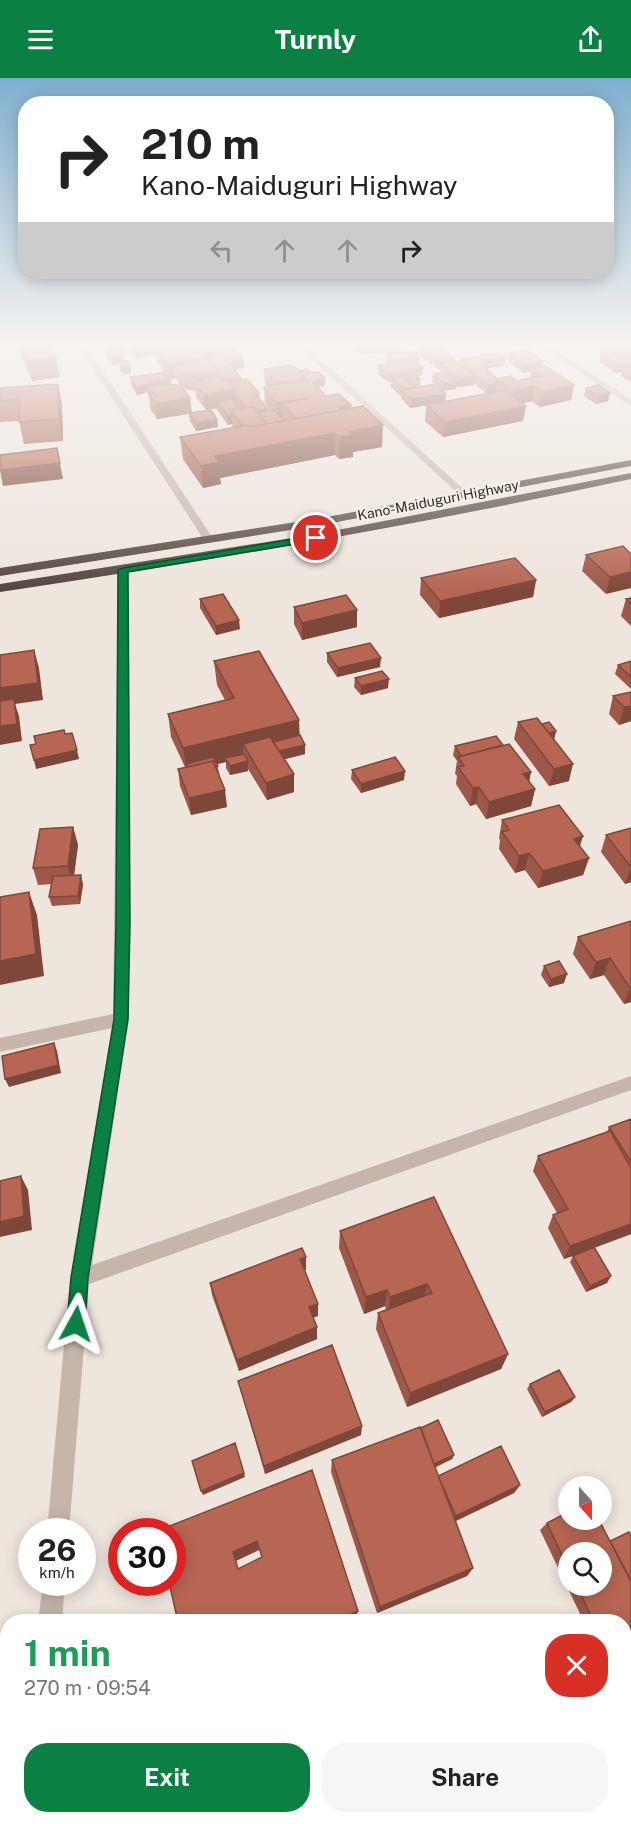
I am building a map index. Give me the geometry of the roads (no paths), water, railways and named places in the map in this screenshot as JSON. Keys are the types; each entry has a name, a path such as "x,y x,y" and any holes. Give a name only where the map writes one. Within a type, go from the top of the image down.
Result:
{"highway":[{"name":"Kano-Maiduguri Highway","path":"0,572 467,497 631,464"},
{"name":"Kano-Maiduguri Highway","path":"0,588 405,523 631,476"}],"street":[{"path":"136,428 209,540"},
{"path":"392,428 467,497"},
{"path":"59,1518 80,1278 121,1019 123,570"},
{"path":"0,1045 121,1019"},
{"path":"80,1278 631,1083"},
{"path":"51,1614 53,1596"}]}
